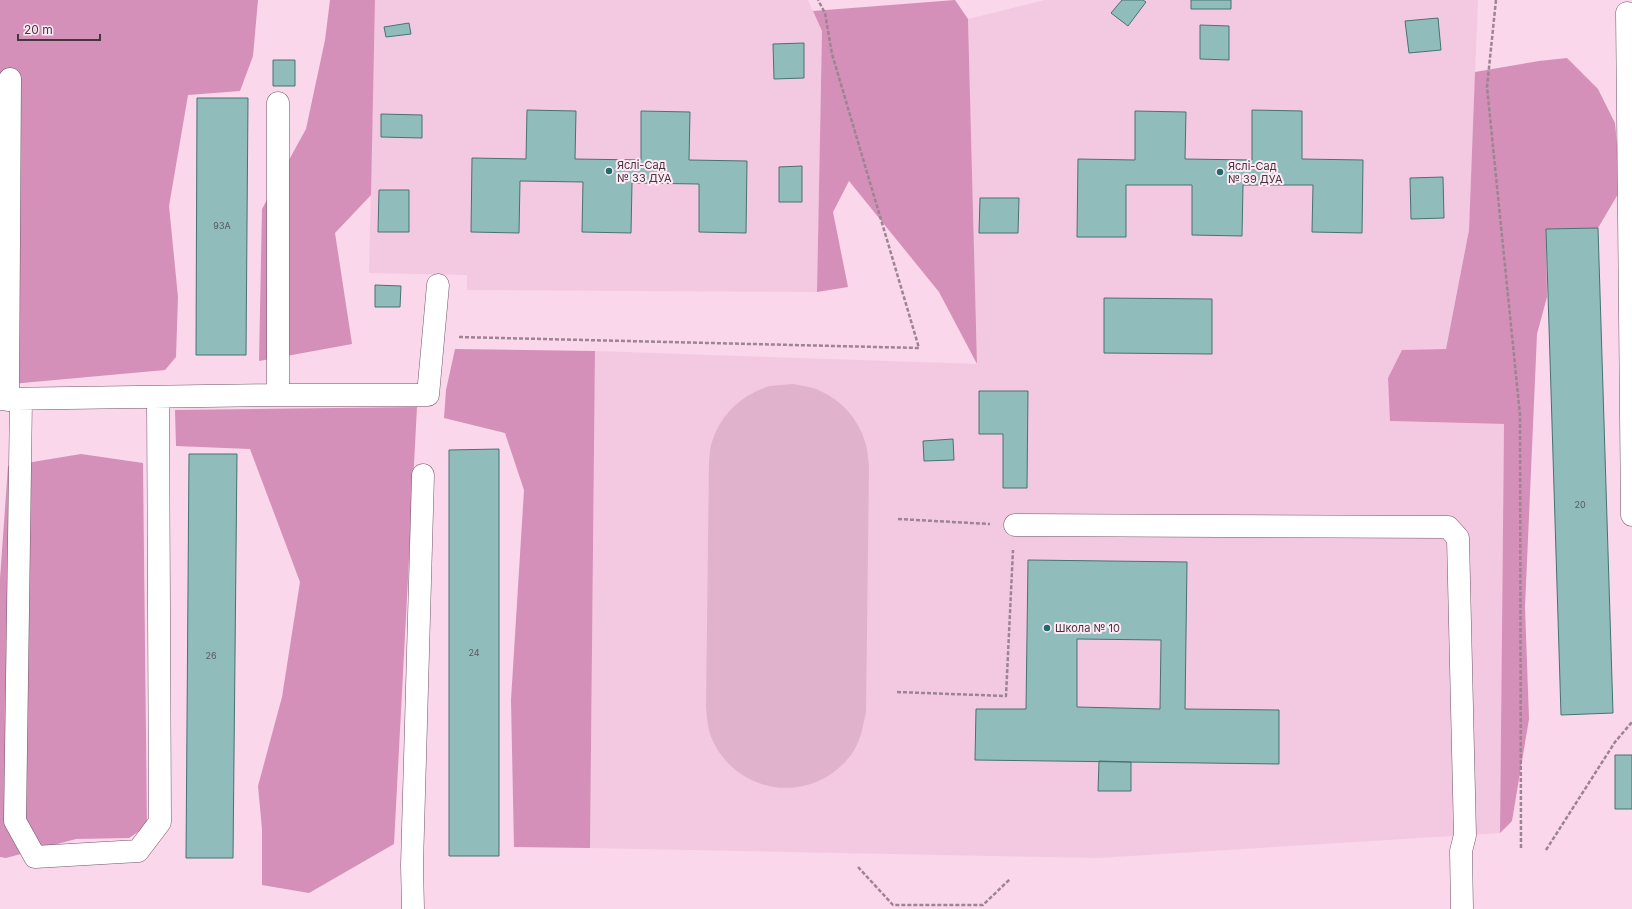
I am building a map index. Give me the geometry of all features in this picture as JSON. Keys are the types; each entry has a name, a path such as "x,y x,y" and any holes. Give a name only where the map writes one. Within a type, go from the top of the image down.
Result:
{"lane":[{"path":"1628,9 1632,515"},
{"path":"10,80 10,399 15,821 36,857 138,851 160,822 158,397"},
{"path":"278,103 278,395"},
{"path":"10,399 278,395 428,395 438,285"},
{"path":"413,909 412,865 422,475"},
{"path":"1015,525 1448,527 1458,538 1465,835 1461,851 1462,909"}],"path":[{"path":"433,342 453,337 461,337 919,348 832,54 825,13 818,0"},
{"path":"1496,0 1487,88 1520,415 1521,850"},
{"path":"897,692 1006,696 1015,525 898,519"},
{"path":"1546,850 1615,742 1632,722"},
{"path":"858,867 893,905 983,905 1010,879"}],"shaded area":[{"path":"0,0 258,0 253,56 240,91 188,95 169,206 178,297 176,357 165,370 0,385"},
{"path":"330,0 375,0 371,195 335,233 352,344 259,361 262,209 306,129 325,40"},
{"path":"375,0 808,0 822,31 817,292 467,290 467,275 369,273"},
{"path":"955,0 968,19 977,364 939,292 849,181 833,212 848,287 817,292 822,31 813,11"},
{"name":"Школа № 10","path":"1045,0 1478,0 1469,230 1446,349 1402,351 1391,421 1504,424 1500,833 1098,858 590,848 595,351 977,364 968,19"},
{"path":"1567,58 1598,89 1615,123 1621,189 1598,228 1546,229 1547,297 1537,334 1525,607 1529,719 1512,821 1500,833 1504,424 1390,421 1388,378 1402,350 1446,349 1469,230 1475,72 1539,61"},
{"path":"455,349 595,351 590,848 514,847 511,700 524,490 505,433 444,418 446,390"},
{"path":"792,384 813,388 839,403 853,417 863,435 867,448 869,467 866,712 858,743 853,752 839,768 821,780 803,786 783,788 764,785 745,777 729,764 716,747 708,727 706,706 709,461 711,444 717,430 728,413 742,399 770,386"},
{"path":"417,407 394,844 309,893 262,885 262,829 258,786 282,697 300,582 250,449 176,446 175,410"},
{"path":"81,454 143,463 147,826 129,838 76,839 6,858 0,857 0,579 8,466"}],"building":[{"path":"1122,0 1143,0 1146,2 1128,26 1111,13"},
{"path":"1191,0 1231,0 1231,9 1191,9"},
{"path":"1438,18 1441,50 1409,53 1405,21"},
{"path":"409,23 411,34 386,37 384,27"},
{"path":"1200,25 1229,26 1229,60 1200,59"},
{"path":"804,43 804,78 774,79 773,44"},
{"path":"273,60 295,60 295,86 273,86"},
{"path":"197,98 248,98 246,355 196,355"},
{"name":"Яслі-Сад № 33 ДУА","path":"527,110 576,111 575,159 641,160 641,111 690,112 689,160 747,161 746,233 699,232 699,184 632,183 631,233 582,232 583,182 520,181 519,233 471,232 472,158 526,159"},
{"name":"Яслі-Сад № 39 ДУА","path":"1252,110 1302,111 1302,159 1363,160 1362,233 1312,232 1313,185 1243,185 1242,236 1192,235 1192,185 1126,185 1126,237 1077,237 1078,159 1135,160 1135,111 1186,112 1185,159 1252,160"},
{"path":"381,114 422,115 422,138 381,137"},
{"path":"802,166 802,202 779,202 779,167"},
{"path":"1443,177 1444,218 1411,219 1410,178"},
{"path":"379,190 409,190 409,232 378,232"},
{"path":"980,198 1019,198 1018,233 979,233"},
{"path":"1598,228 1613,713 1561,715 1546,229"},
{"path":"375,285 401,286 400,307 375,307"},
{"path":"1104,298 1212,299 1212,354 1104,353"},
{"path":"979,391 1028,391 1027,488 1003,488 1003,434 979,434"},
{"path":"953,439 954,460 924,461 923,441"},
{"path":"499,449 499,856 449,856 449,450"},
{"path":"189,454 237,454 233,858 186,858"},
{"path":"1028,560 1187,562 1185,709 1279,710 1279,764 975,760 976,709 1026,709","holes":["1077,639 1161,640 1160,709 1077,707"]},
{"path":"1615,755 1632,755 1632,809 1615,809"},
{"path":"1099,761 1131,762 1131,791 1098,791"}],"place":[{"name":"Яслі-Сад № 33 ДУА","path":"609,171"},
{"name":"Яслі-Сад № 39 ДУА","path":"1220,172"},
{"name":"Школа № 10","path":"1047,628"}]}
